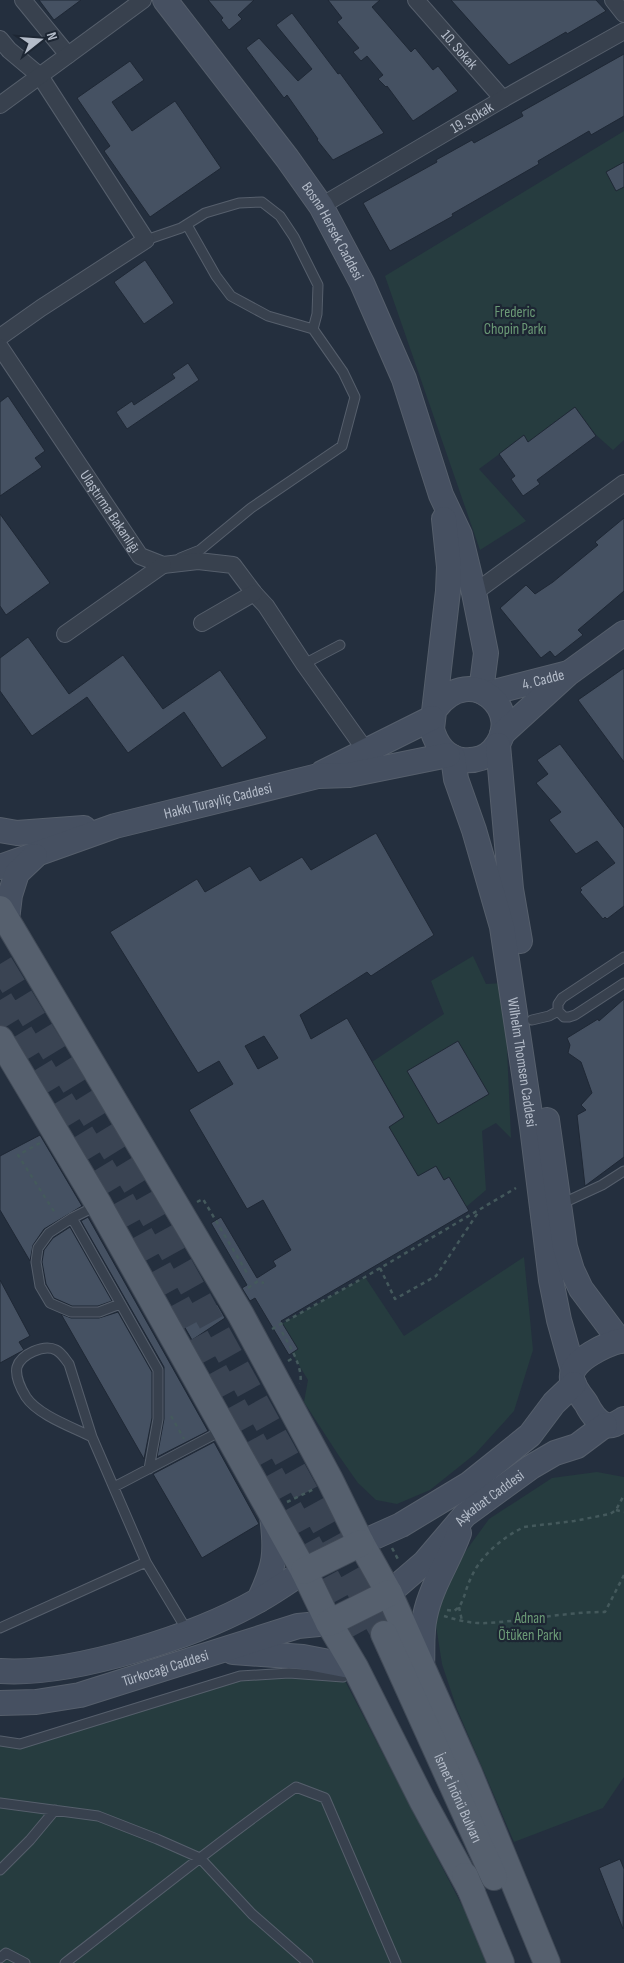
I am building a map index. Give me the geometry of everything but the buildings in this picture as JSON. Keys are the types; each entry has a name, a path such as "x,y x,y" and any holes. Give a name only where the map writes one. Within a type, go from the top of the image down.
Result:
{"main road":[{"name":"Bosna Hersek Caddesi","path":"165,0 288,158 320,206 362,283 404,379 441,495"},
{"path":"441,495 460,535 474,593 486,653 484,693"},
{"path":"434,713 443,698 452,692 464,689 484,693 495,701 501,711 504,722 500,739 490,753 470,761 450,756 440,748 432,729 449,567 441,495"},
{"path":"569,673 621,640"},
{"name":"4. Cadde","path":"484,693 569,673"},
{"name":"4. Cadde","path":"500,739 569,673"},
{"name":"Hakkı Turayliç Caddesi","path":"318,776 434,713"},
{"name":"Wilhelm Thomsen Caddesi","path":"500,739 512,889 566,1247 572,1270 581,1289 622,1340"},
{"name":"Hakkı Turayliç Caddesi","path":"0,867 115,826 318,776 349,775 450,756"},
{"name":"Wilhelm Thomsen Caddesi","path":"450,756 502,927 532,1127 551,1280 559,1320 574,1377 592,1413 618,1425"},
{"name":"Hakkı Turayliç Caddesi","path":"0,830 17,833 115,826"},
{"path":"37,854 17,874 4,915 241,1315 389,1593 473,1782 548,1963"},
{"path":"0,1039 99,1204 225,1429 278,1509 304,1571 329,1623 361,1655 422,1800 472,1892 501,1963"},
{"name":"Aşkabat Caddesi","path":"361,1543 402,1525 469,1484 530,1435 574,1377 585,1356 622,1340"},
{"name":"Aşkabat Caddesi","path":"389,1593 425,1562 465,1515 531,1467 555,1453 577,1446 618,1425"},
{"path":"258,1600 271,1575 278,1509"},
{"path":"422,1667 424,1618 428,1602 451,1554 465,1515"},
{"path":"304,1571 361,1543"},
{"name":"Türkocağı Caddesi","path":"0,1671 49,1670 88,1662 188,1632 258,1600 304,1571"},
{"path":"329,1623 389,1593"},
{"name":"Türkocağı Caddesi","path":"0,1703 36,1702 80,1695 298,1626 329,1623"},
{"path":"221,1651 303,1657 361,1655"},
{"name":"İsmet İnönü Bulvarı","path":"361,1655 500,1889 531,1963"}],"street":[{"path":"23,0 68,55"},
{"path":"0,105 143,0"},
{"name":"10. Sokak","path":"416,0 503,99"},
{"path":"612,0 624,14"},
{"name":"19. Sokak","path":"320,206 624,31"},
{"path":"0,39 9,50 40,76 146,240 0,337"},
{"name":"Ulaştırma Bakanlığı","path":"0,347 140,556 163,565 198,561 233,565 266,606 304,664 366,751"},
{"path":"474,593 624,483"},
{"path":"65,634 163,565"},
{"path":"202,623 254,593"}],"lane":[{"path":"146,240 187,224 205,213 239,203 262,202 280,216 294,237 318,285 317,314 313,329"},
{"path":"163,565 200,550 251,508 342,446 355,397 343,372 313,329 268,316 231,296 216,276 187,224"},
{"path":"304,664 340,644"},
{"path":"624,957 562,998 558,1004 558,1011 564,1017 575,1015 624,983"},
{"path":"532,1020 549,1016 558,1011"},
{"path":"559,1206 602,1185 624,1171"},
{"path":"99,1204 72,1218 49,1234 38,1248 36,1262 40,1286 50,1303 72,1312 99,1312 120,1304"},
{"path":"72,1218 158,1370 158,1419 149,1469"},
{"path":"92,1437 48,1414 26,1398 19,1384 16,1369 20,1360 44,1348 55,1349 69,1364 92,1437 146,1562 188,1632"},
{"path":"114,1487 225,1429"},
{"path":"0,1628 146,1562"},
{"path":"0,1741 20,1744 240,1676 289,1673 361,1655"},
{"path":"65,1963 238,1827 296,1787 325,1798 396,1963"},
{"path":"0,1803 98,1816 157,1838 200,1858 252,1914 308,1963"},
{"path":"0,1870 30,1840 55,1810"},
{"path":"0,1958 6,1953 24,1963"}],"path":[{"path":"42,1142 18,1154 54,1213"},
{"path":"270,1330 516,1188"},
{"path":"380,1268 395,1299 436,1276 480,1208"},
{"path":"216,1220 247,1273"},
{"path":"282,1332 295,1357 301,1379 298,1391"},
{"path":"284,1354 288,1361 295,1357"},
{"path":"170,1416 185,1440"},
{"path":"278,1509 318,1488"},
{"path":"462,1621 459,1607 476,1567 485,1555 516,1531 524,1527 574,1521 610,1514 616,1510 624,1496"},
{"path":"616,1510 624,1512"},
{"path":"443,1616 462,1621 485,1623 580,1612 605,1612 624,1575"}],"green space":[{"name":"Frederic Chopin Parkı","path":"624,131 624,440 613,450 596,435 575,407 528,442 524,436 479,469 526,521 480,550 385,276"},
{"path":"473,956 486,984 504,983 511,1138 496,1123 482,1131 486,1190 466,1207 449,1177 444,1180 436,1166 408,1182 373,1135 404,1117 378,1071 357,1072 444,1014 431,981"},
{"path":"524,1257 533,1350 514,1411 475,1454 430,1490 397,1504 376,1500 358,1483 304,1402 308,1380 276,1327 365,1277 404,1336"},
{"name":"Adnan Ötüken Parkı","path":"597,1472 624,1477 624,1777 603,1808 514,1842 457,1709 442,1664 434,1613 452,1570 489,1519 552,1478"},
{"path":"240,1676 343,1677 492,1963 0,1963 0,1741 20,1744"}],"tunnel":[{"path":"0,964 138,1190 384,1634"},
{"path":"0,1000 121,1199 363,1644"}]}
